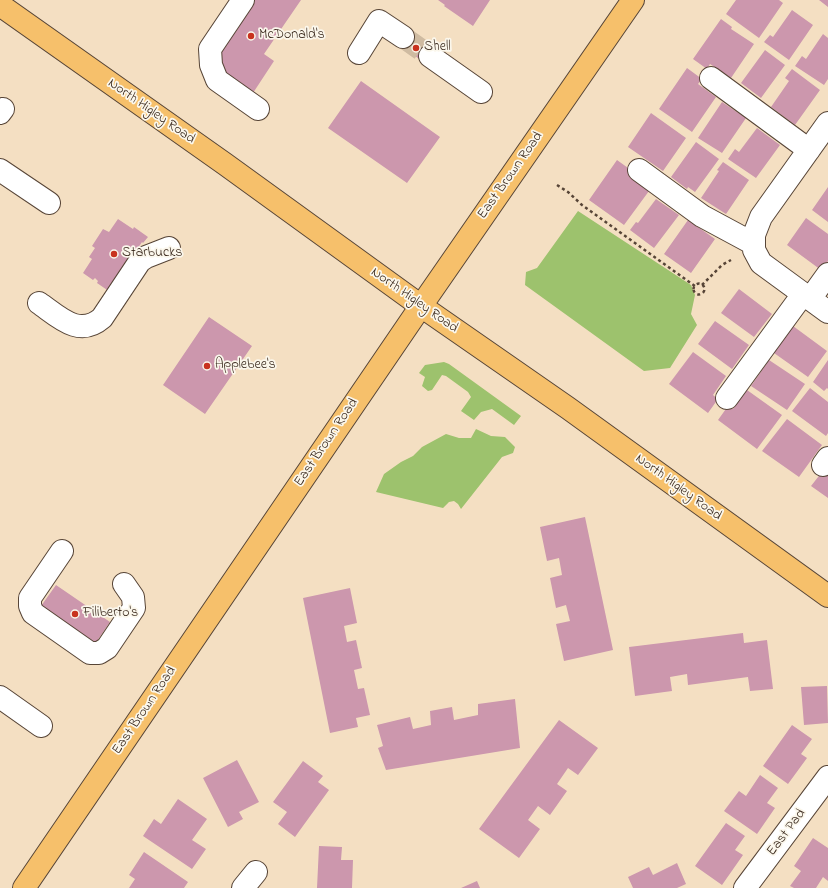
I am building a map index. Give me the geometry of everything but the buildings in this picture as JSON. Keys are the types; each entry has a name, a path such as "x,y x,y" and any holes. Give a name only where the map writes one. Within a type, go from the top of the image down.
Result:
{"main road":[{"name":"East Brown Road","path":"24,888 421,306 633,0"},
{"name":"North Higley Road","path":"0,5 225,164 421,306 568,408 828,596"}],"street":[{"path":"243,0 210,48 212,65 217,80 258,109"},
{"path":"358,52 379,22 403,37"},
{"path":"430,56 481,92"},
{"path":"711,78 809,150"},
{"path":"828,123 761,217 754,235 754,247 761,263 828,312"},
{"path":"0,170 49,204"},
{"path":"639,170 702,216 754,247"},
{"path":"39,303 69,324 78,327 88,327 102,318 140,261 169,248"},
{"path":"727,398 807,296 828,274"},
{"path":"62,551 30,598 30,606 33,613 90,654 99,653 107,648 134,608 132,597 124,584"},
{"path":"0,697 41,726"},
{"name":"East Pad","path":"745,888 828,777"}],"path":[{"path":"557,185 568,192 582,205 695,286"},
{"path":"695,286 698,284 702,285 722,265 731,260"},
{"path":"695,286 695,292 701,294 704,291 702,285"}],"green space":[{"path":"578,211 691,285 695,295 691,314 697,325 670,368 644,371 525,285 526,272 537,268"},
{"path":"444,362 449,364 521,416 514,425 492,409 481,412 474,420 461,411 471,397 468,392 446,376 442,375 432,390 428,391 422,386 425,377 419,373 425,365"},
{"path":"476,429 491,436 505,437 515,447 513,453 502,457 461,509 454,501 449,502 443,508 376,492 384,474 401,462 413,456 422,447 446,434 459,438 471,438"}],"tunnel":[{"path":"403,37 430,56"}],"place":[{"name":"McDonald's","path":"251,36"},
{"name":"Shell","path":"416,48"},
{"name":"Starbucks","path":"114,254"},
{"name":"Applebee's","path":"207,366"},
{"name":"Filiberto's","path":"75,614"}]}
